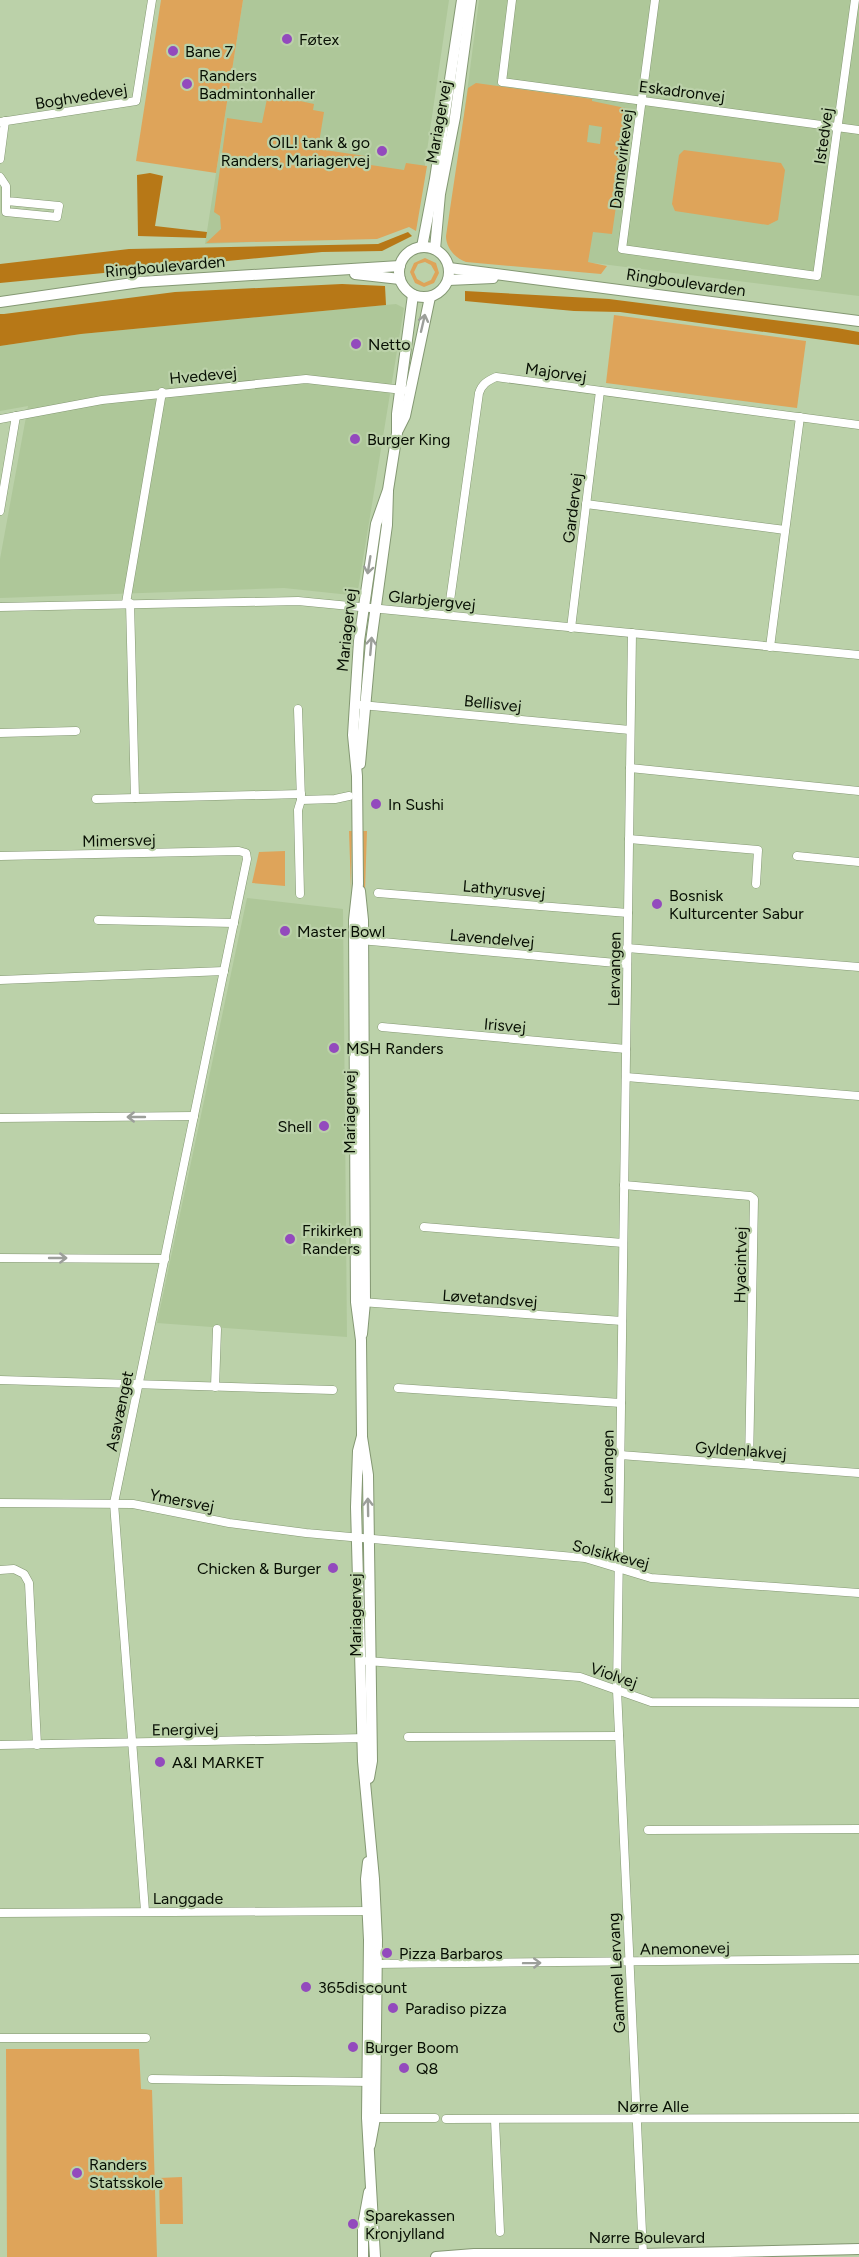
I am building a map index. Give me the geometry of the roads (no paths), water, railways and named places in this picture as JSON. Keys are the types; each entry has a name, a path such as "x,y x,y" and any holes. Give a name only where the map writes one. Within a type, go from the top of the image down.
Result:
{"street":[{"name":"Boghvedevej","path":"3,122 136,101 152,0"},
{"name":"Mariagervej","path":"422,247 435,179 462,0"},
{"name":"Mariagervej","path":"435,249 440,194 455,117 471,0"},
{"name":"Eskadronvej","path":"512,0 502,82 859,130"},
{"name":"Dannevirkevej","path":"655,0 622,249 817,276"},
{"name":"Istedvej","path":"817,276 855,0"},
{"path":"0,159 3,122"},
{"path":"0,177 6,186 6,212 57,217 58,206 7,201"},
{"path":"422,247 435,249 446,259 449,268 448,280 441,292 430,297 413,295 400,279 400,266 406,255 422,247"},
{"name":"Ringboulevarden","path":"0,302 140,282 225,275 334,272 400,266"},
{"name":"Ringboulevarden","path":"449,268 508,277 627,289 859,321"},
{"name":"Ringboulevarden","path":"334,272 400,279"},
{"name":"Ringboulevarden","path":"448,280 508,277"},
{"name":"Mariagervej","path":"405,391 413,295"},
{"name":"Mariagervej","path":"357,776 375,608 387,525 388,490 405,391 430,297"},
{"name":"Majorvej","path":"448,615 481,387 495,377 859,425"},
{"name":"Hvedevej","path":"0,419 102,400 162,392 306,379 405,391"},
{"name":"Gardervej","path":"571,628 600,391"},
{"path":"135,798 128,603 162,392"},
{"path":"0,511 16,416"},
{"path":"770,646 800,417"},
{"name":"Mariagervej","path":"365,1661 369,1539 368,1475 362,1436 358,940 362,898 358,884 357,776 353,735 363,606 376,524 388,490"},
{"path":"586,504 785,530"},
{"name":"Glarbjergvej","path":"0,607 298,601 859,655"},
{"name":"Lervangen","path":"617,1690 632,633"},
{"name":"Bellisvej","path":"354,704 630,730"},
{"path":"298,709 301,797 298,810 300,894"},
{"path":"0,733 76,731"},
{"path":"630,768 859,791"},
{"path":"96,800 301,797 335,799 350,796"},
{"path":"629,839 758,850 756,884"},
{"name":"Mimersvej","path":"0,856 239,851"},
{"name":"Asavænget","path":"145,1911 114,1503 247,860 246,854 239,851"},
{"path":"797,856 859,862"},
{"name":"Lathyrusvej","path":"378,893 628,913"},
{"path":"98,920 234,923"},
{"name":"Lavendelvej","path":"358,940 627,964"},
{"path":"627,948 859,967"},
{"path":"0,980 224,970"},
{"name":"Irisvej","path":"382,1027 626,1049"},
{"path":"626,1077 859,1096"},
{"path":"0,1118 194,1116"},
{"name":"Hyacintvej","path":"624,1185 750,1196 754,1199 749,1464"},
{"path":"424,1227 623,1243"},
{"path":"0,1258 165,1258"},
{"name":"Løvetandsvej","path":"361,1302 622,1321"},
{"path":"215,1387 217,1329"},
{"path":"0,1380 333,1390"},
{"path":"398,1388 621,1403"},
{"name":"Mariagervej","path":"362,1436 356,1475 367,1738 372,1761 367,1793 373,1964 370,2191 375,2225 375,2257"},
{"name":"Gyldenlakvej","path":"620,1455 859,1473"},
{"name":"Ymersvej","path":"0,1503 114,1503 230,1522 357,1538"},
{"name":"Solsikkevej","path":"357,1538 585,1558 651,1578 859,1593"},
{"path":"0,1570 14,1569 24,1574 28,1583 37,1744"},
{"name":"Violvej","path":"365,1661 580,1677 651,1702 859,1703"},
{"name":"Gammel Lervang","path":"617,1690 643,2254"},
{"path":"408,1737 619,1736"},
{"name":"Energivej","path":"0,1745 367,1738"},
{"path":"648,1830 859,1829"},
{"name":"Langgade","path":"0,1913 371,1911"},
{"name":"Anemonevej","path":"373,1964 859,1959"},
{"path":"0,2038 146,2038"},
{"path":"152,2079 371,2082"},
{"path":"370,2118 435,2118"},
{"name":"Nørre Alle","path":"446,2119 859,2118"},
{"path":"495,2120 500,2232"},
{"name":"Mariagervej","path":"363,2257 366,2202 370,2191"},
{"name":"Nørre Boulevard","path":"436,2257 474,2254 643,2254 859,2248"}],"place":[{"name":"Føtex","path":"287,39"},
{"name":"Bane 7","path":"173,51"},
{"name":"Randers Badmintonhaller","path":"187,84"},
{"name":"OIL! tank & go Randers, Mariagervej","path":"382,151"},
{"name":"Netto","path":"356,344"},
{"name":"Burger King","path":"355,439"},
{"name":"In Sushi","path":"376,804"},
{"name":"Bosnisk Kulturcenter Sabur","path":"657,904"},
{"name":"Master Bowl","path":"285,931"},
{"name":"MSH Randers","path":"334,1048"},
{"name":"Shell","path":"324,1126"},
{"name":"Frikirken Randers","path":"290,1239"},
{"name":"Chicken & Burger","path":"333,1568"},
{"name":"A&I MARKET","path":"160,1762"},
{"name":"Pizza Barbaros","path":"387,1953"},
{"name":"365discount","path":"306,1987"},
{"name":"Paradiso pizza","path":"393,2008"},
{"name":"Burger Boom","path":"353,2047"},
{"name":"Q8","path":"404,2068"},
{"name":"Randers Statsskole","path":"77,2173"},
{"name":"Sparekassen Kronjylland","path":"353,2224"}]}
